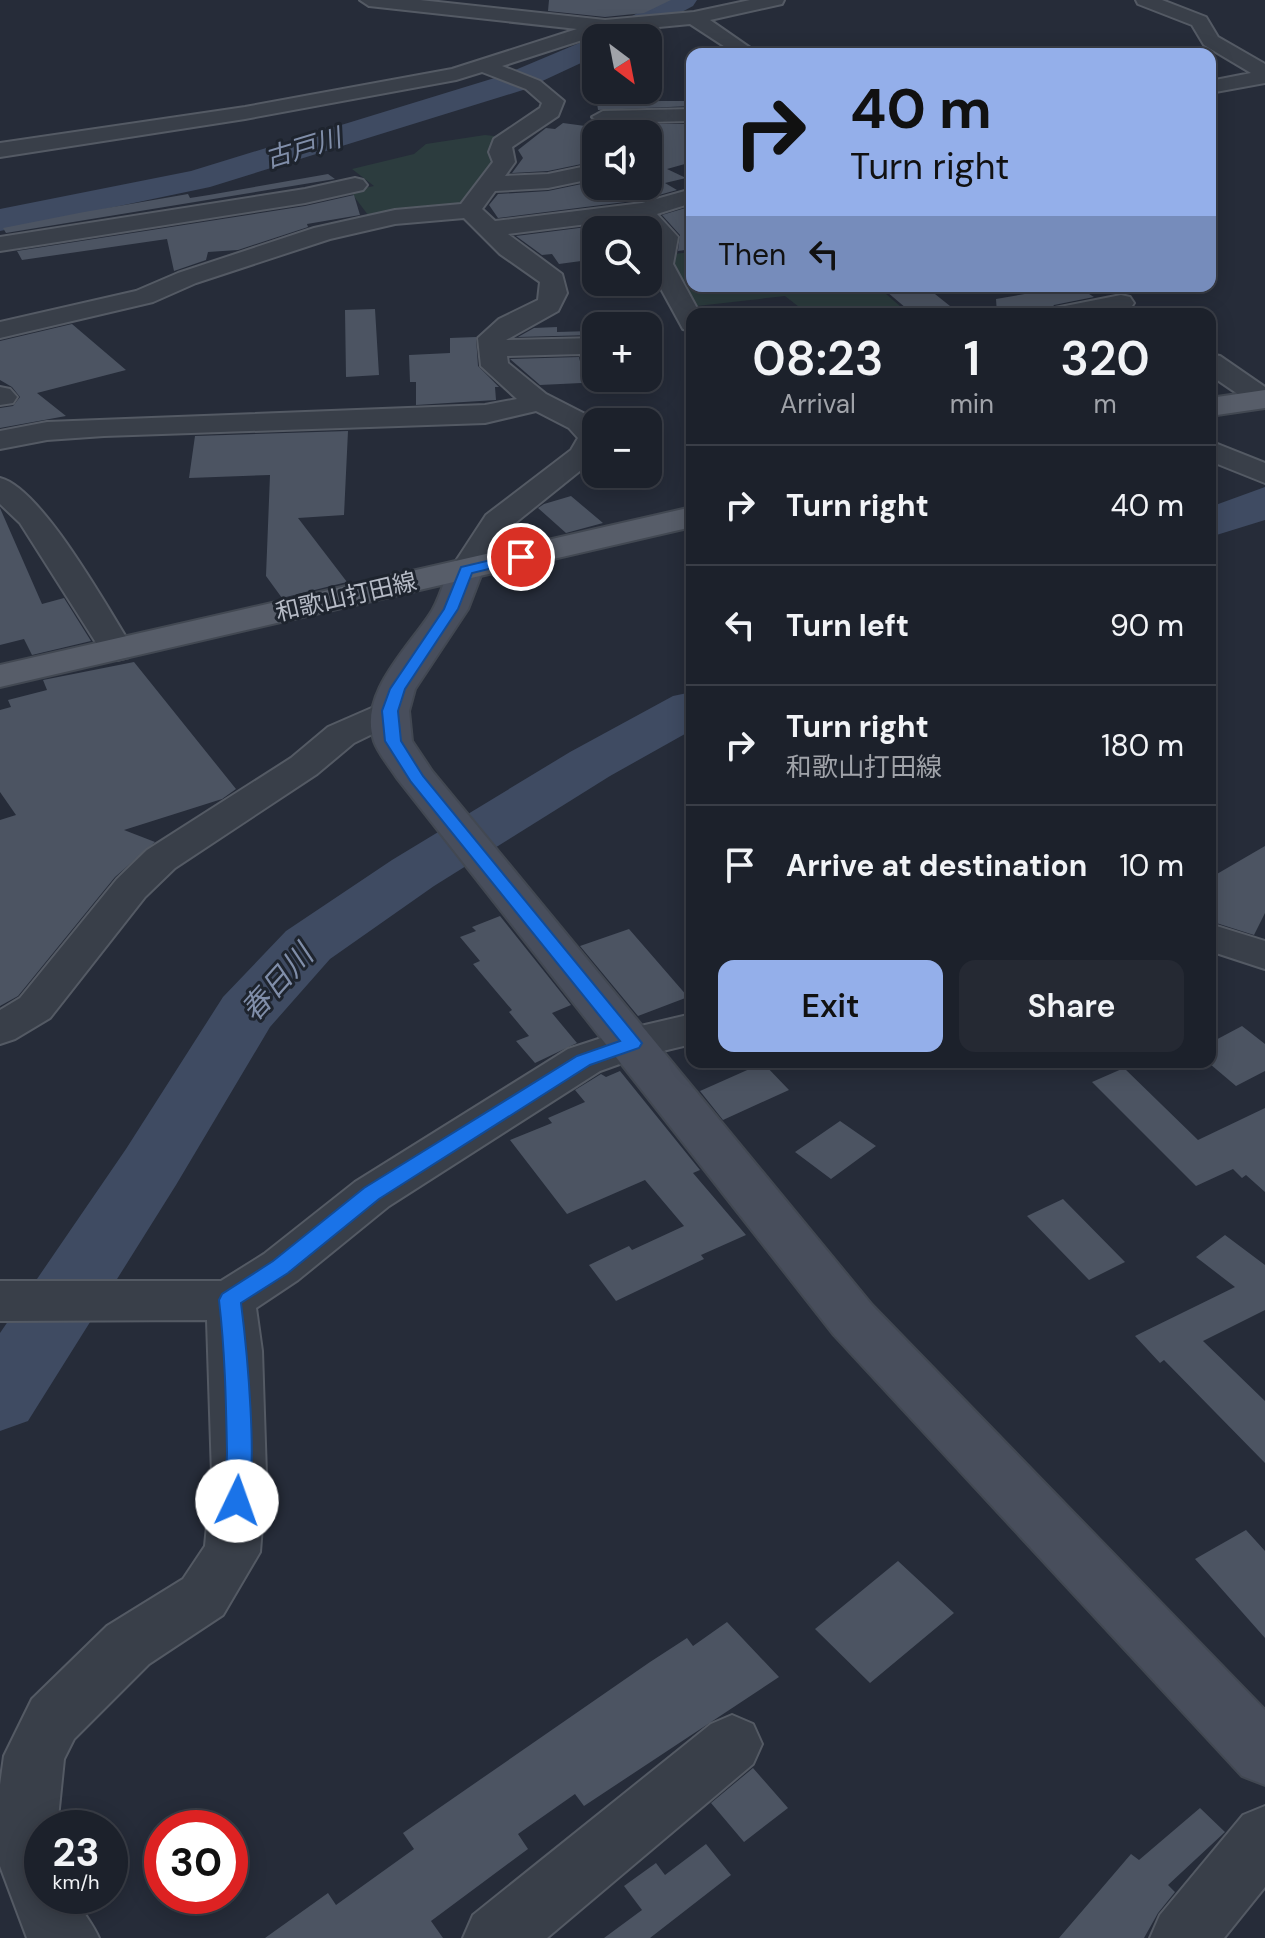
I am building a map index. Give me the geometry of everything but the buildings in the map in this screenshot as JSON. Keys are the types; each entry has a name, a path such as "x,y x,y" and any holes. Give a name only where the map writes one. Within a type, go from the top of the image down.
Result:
{"main road":[{"path":"1216,406 1265,399"},
{"name":"和歌山打田線","path":"0,676 686,518"}],"street":[{"path":"369,0 572,22 694,18 775,0"},
{"path":"0,150 245,113 409,83 485,66 671,0"},
{"path":"1145,0 1199,21 1211,41 1265,75"},
{"path":"694,18 740,48"},
{"path":"468,211 504,162 500,152 502,144 550,111 553,101 533,85 485,66"},
{"path":"1216,86 1265,75"},
{"path":"662,122 686,116"},
{"path":"603,117 619,120"},
{"path":"487,184 548,181 582,174"},
{"path":"548,181 585,216"},
{"path":"0,244 212,212 355,185"},
{"path":"305,196 323,233"},
{"path":"617,216 686,198"},
{"path":"640,200 651,208"},
{"path":"651,208 648,220 666,237 660,264 686,312"},
{"path":"0,330 144,297 230,263 323,233 395,217 468,211 509,249 553,279 554,293 549,305 508,325 491,338 495,366 536,400 579,422 593,437 583,455 497,522 466,570 451,609 397,689 390,711 393,741 417,778 853,1320 1265,1755"},
{"path":"212,212 230,263"},
{"path":"489,229 582,223"},
{"path":"1104,292 1130,308"},
{"path":"493,348 582,346"},
{"path":"1216,366 1265,399"},
{"path":"0,440 47,431 104,427 485,414 521,408 536,400"},
{"path":"1216,453 1255,470"},
{"path":"0,487 32,517 117,650"},
{"path":"0,1029 35,1008 131,888 161,859 304,766 341,735 390,711"},
{"path":"1216,939 1265,955"},
{"path":"0,1301 230,1300 281,1267 372,1194 584,1060 632,1043 686,1030"},
{"path":"28,1810 34,1756 53,1719 128,1645 203,1597 232,1552 239,1475 236,1351 230,1300"},
{"path":"496,1938 732,1744"},
{"path":"1183,1938 1265,1837"},
{"path":"50,1914 56,1929 66,1938"}],"shaded area":[{"path":"485,135 503,137 491,153 491,165 457,207 371,219 350,191 374,186 352,169 414,154 426,144"},
{"path":"686,253 686,292 884,292 902,308 800,308 785,296 688,307 669,266 673,254"}],"waterway":[{"name":"古戸川","path":"637,24 683,0"},
{"name":"古戸川","path":"0,220 198,180 512,83 582,51"},
{"name":"春日川","path":"1216,521 1265,501"},
{"name":"春日川","path":"0,1398 151,1167 246,1013 308,945 413,873 590,764 686,711"}],"route":[{"path":"237,1501 236,1351 230,1300 281,1267 372,1194 584,1060 632,1043 417,778 393,741 390,711 397,689 451,609 466,570 521,557"}]}
